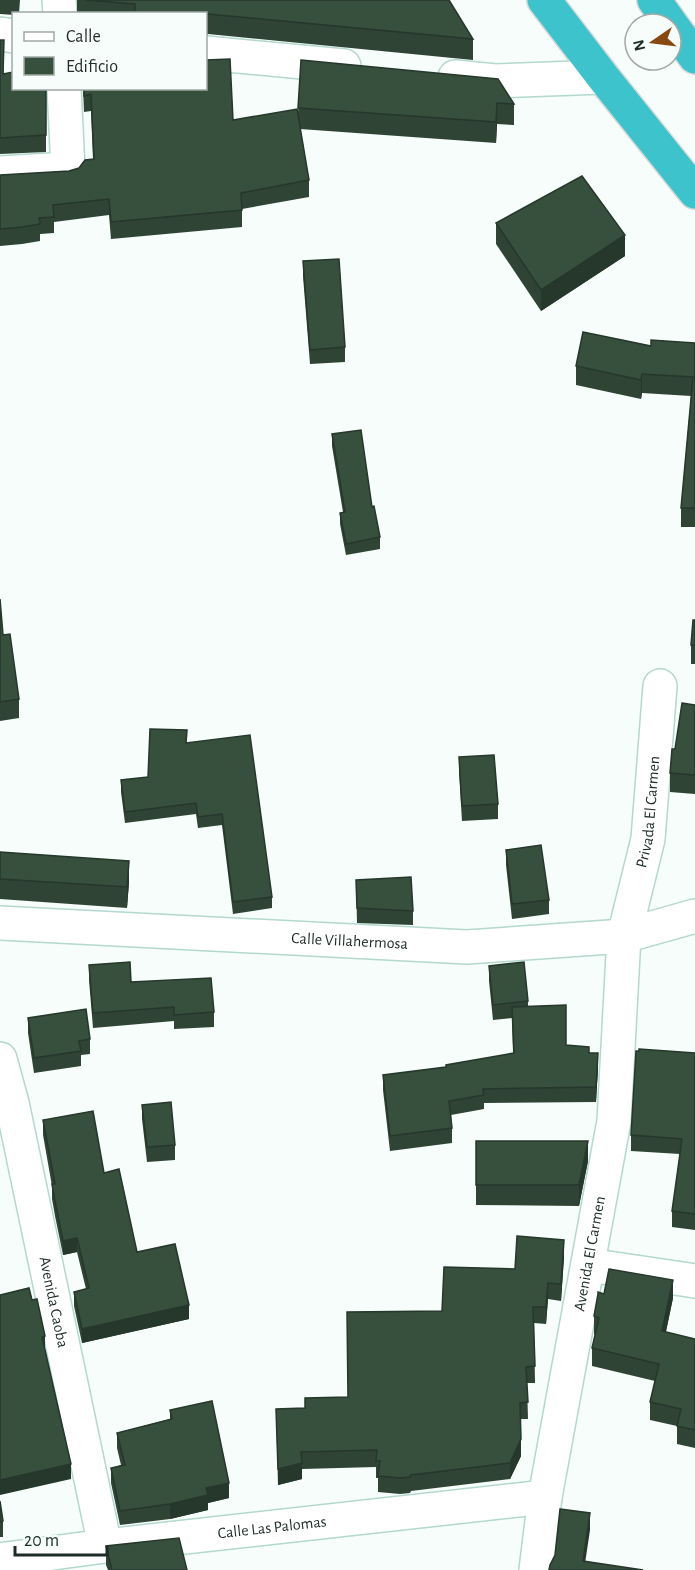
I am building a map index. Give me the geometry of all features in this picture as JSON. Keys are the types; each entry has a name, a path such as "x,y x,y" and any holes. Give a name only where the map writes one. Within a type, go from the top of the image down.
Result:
{"highway":[{"path":"544,0 695,192"},
{"path":"654,0 695,57"}],"street":[{"path":"207,54 368,69"},
{"path":"426,74 495,81 603,77"},
{"path":"0,173 69,169 64,90"},
{"name":"Privada El Carmen","path":"624,936 648,839 660,687"},
{"name":"Calle Villahermosa","path":"0,923 467,947 624,936 695,916"},
{"name":"Avenida El Carmen","path":"536,1570 545,1497 614,1121 624,936"},
{"name":"Avenida Caoba","path":"0,1059 12,1103 105,1546"},
{"path":"588,1265 695,1281"},
{"name":"Calle Las Palomas","path":"16,1562 105,1546 545,1497"}],"building":[{"path":"86,0 449,0 473,39 207,14 207,12 135,12 135,4"},
{"path":"0,40 4,40 3,74 12,72 12,90 46,90 46,135 0,138"},
{"path":"230,59 233,120 297,109 309,180 241,193 242,210 111,222 109,199 53,205 54,217 39,218 40,224 0,229 0,175 69,171 79,168 85,160 94,159 91,94 84,96 84,90 207,90 207,60"},
{"path":"301,60 498,79 514,104 497,103 496,122 298,108"},
{"path":"582,176 625,235 541,290 496,223"},
{"path":"339,259 345,347 310,350 303,261"},
{"path":"583,332 651,346 651,340 695,343 695,508 681,508 693,377 642,374 641,380 576,366"},
{"path":"361,430 372,507 374,506 380,537 346,544 340,513 345,512 332,434"},
{"path":"0,599 3,635 10,634 19,699 0,702"},
{"path":"693,620 695,620 695,645 691,645"},
{"path":"682,703 695,705 695,775 670,773 672,749 675,749"},
{"path":"150,729 187,730 186,743 250,735 272,897 233,902 222,814 198,817 196,803 125,812 121,780 148,777"},
{"path":"494,755 498,804 462,806 459,757"},
{"path":"541,845 549,900 512,904 506,850"},
{"path":"0,852 129,861 127,887 0,879"},
{"path":"411,877 413,911 357,908 356,880"},
{"path":"130,962 131,982 211,978 214,1012 174,1015 174,1007 93,1013 89,965"},
{"path":"524,962 528,1001 493,1005 489,966"},
{"path":"566,1005 566,1045 589,1047 589,1053 598,1053 596,1087 483,1089 484,1095 449,1101 452,1128 390,1136 383,1075 446,1067 446,1065 514,1053 512,1007"},
{"path":"86,1009 90,1039 79,1041 81,1051 34,1058 28,1018"},
{"path":"639,1049 695,1053 695,1214 672,1211 682,1139 631,1135 636,1051"},
{"path":"171,1102 175,1145 147,1147 142,1105"},
{"path":"93,1111 104,1173 119,1169 137,1252 175,1244 189,1305 82,1329 74,1292 89,1288 77,1238 63,1241 43,1120"},
{"path":"476,1141 588,1141 579,1185 476,1185"},
{"path":"517,1236 564,1240 561,1284 548,1283 546,1307 533,1307 535,1366 526,1367 528,1402 520,1403 521,1439 510,1463 400,1478 378,1476 380,1461 376,1461 377,1450 301,1452 302,1463 278,1469 276,1409 305,1408 305,1398 348,1397 347,1312 442,1311 444,1267 515,1269"},
{"path":"609,1269 673,1280 662,1331 695,1339 695,1430 677,1426 681,1409 650,1402 659,1364 592,1348 599,1318 594,1316 598,1292 604,1294"},
{"path":"29,1288 32,1300 37,1299 45,1336 42,1337 71,1464 0,1480 0,1295"},
{"path":"212,1401 229,1483 206,1488 208,1495 170,1504 120,1511 111,1468 125,1465 117,1433 172,1419 170,1410"},
{"path":"0,1501 3,1521 0,1522"},
{"path":"560,1509 590,1513 583,1561 643,1570 549,1570 555,1555"},
{"path":"179,1538 187,1570 112,1570 106,1546"}]}
